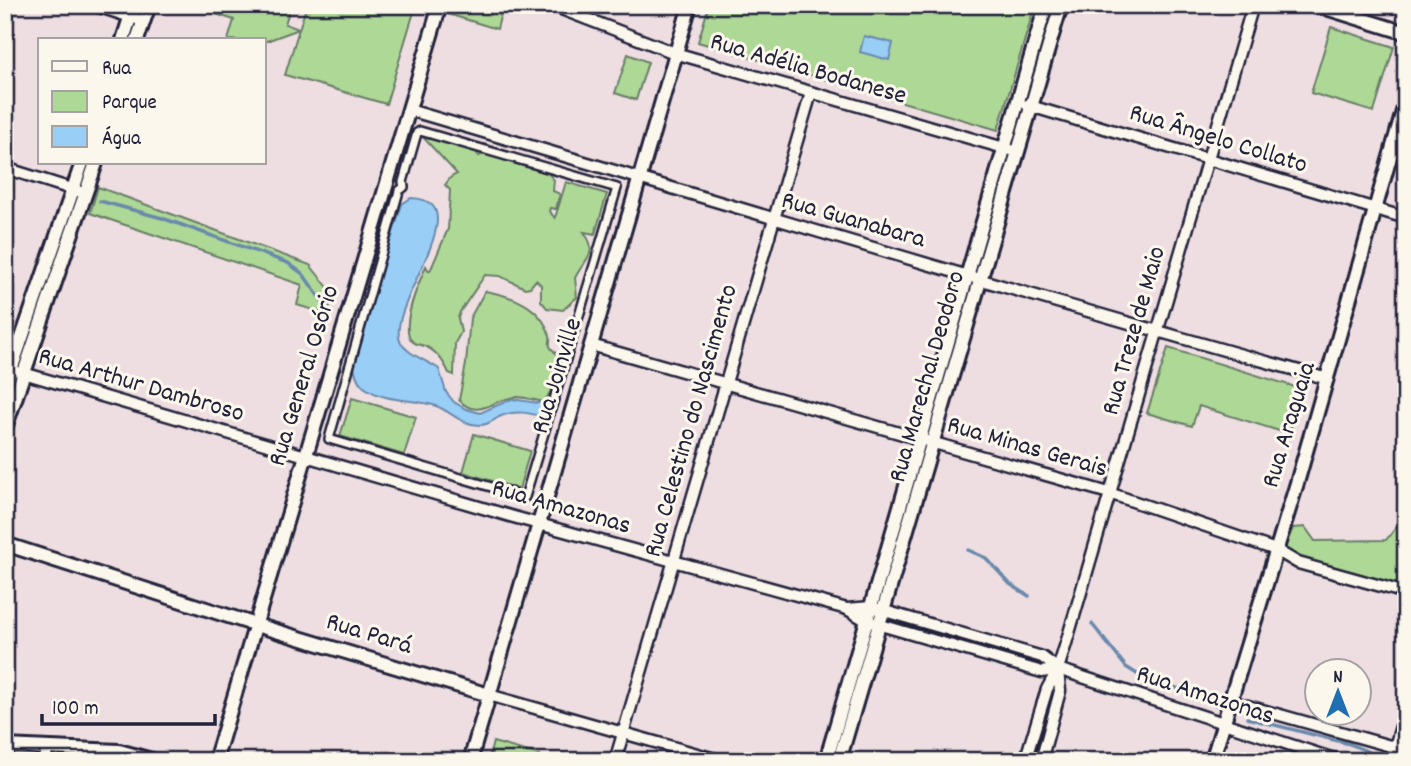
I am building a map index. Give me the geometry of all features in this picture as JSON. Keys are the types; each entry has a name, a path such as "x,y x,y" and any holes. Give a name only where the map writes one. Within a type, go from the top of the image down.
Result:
{"street":[{"path":"94,5 132,11 144,21"},
{"path":"138,38 149,5"},
{"name":"Rua General Osório","path":"215,761 439,5"},
{"name":"Rua Adélia Bodanese","path":"551,5 675,53 1018,152"},
{"name":"Rua Joinville","path":"470,761 537,523 690,5"},
{"name":"Rua Marechal Deodoro","path":"826,761 841,731 894,551 907,505 919,438 1046,5"},
{"name":"Rua Marechal Deodoro","path":"907,505 932,442 1061,5"},
{"name":"Rua Treze de Maio","path":"1025,761 1047,689 1058,669 1253,5"},
{"path":"1316,5 1406,33"},
{"path":"124,38 132,11"},
{"path":"1038,30 1052,34"},
{"name":"Rua Celestino do Nascimento","path":"615,761 811,93"},
{"name":"Rua Araguaia","path":"1212,761 1328,379 1406,101"},
{"name":"Rua Ângelo Collato","path":"1017,103 1406,218"},
{"name":"Rua Guanabara","path":"409,110 640,177 774,220 1328,379"},
{"path":"420,131 617,188 525,497 328,439 399,191 404,187 403,182 417,133 420,131"},
{"path":"5,387 8,371 35,321 66,253 82,164"},
{"path":"5,428 25,373 53,249 79,192 95,164"},
{"path":"5,168 79,192"},
{"path":"984,213 999,218"},
{"path":"53,249 66,253"},
{"path":"950,330 965,333"},
{"name":"Rua Minas Gerais","path":"591,345 1109,493 1276,550 1298,563 1406,593"},
{"name":"Rua Arthur Dambroso","path":"8,371 25,373 305,457"},
{"path":"937,375 951,379"},
{"name":"Rua Amazonas","path":"305,457 846,609 873,622 985,655 1042,671 1058,669"},
{"name":"Rua Pará","path":"5,544 256,625 722,761"},
{"path":"846,609 877,609"},
{"name":"Rua Amazonas","path":"877,609 1042,657 1058,669 1340,761"},
{"path":"941,642 945,629"},
{"path":"985,655 990,642"},
{"name":"Rua Treze de Maio","path":"1041,761 1060,691 1058,669"},
{"name":"Rua Amazonas","path":"1230,701 1394,747"},
{"path":"1391,761 1406,709"},
{"name":"Rua Marechal Deodoro","path":"839,761 841,731"},
{"path":"1034,732 1048,737"},
{"path":"5,746 32,747 46,754 119,756 155,761"},
{"path":"5,760 29,761 32,747"}],"green space":[{"path":"209,5 291,5 285,24 299,29 266,41 266,38 229,38 234,20 207,11"},
{"path":"307,5 416,5 386,104 285,75"},
{"path":"451,5 503,5 497,29 448,14"},
{"path":"709,5 1035,5 998,130 698,42"},
{"path":"1331,27 1394,47 1374,112 1311,93"},
{"path":"628,54 648,62 636,100 615,93"},
{"path":"421,135 475,151 479,156 486,153 549,174 554,180 553,191 560,194 556,209 550,208 549,211 555,218 566,182 607,194 595,234 584,232 591,251 575,278 577,297 563,310 547,308 541,301 541,285 536,280 530,287 525,288 500,276 485,275 458,318 461,332 455,343 454,375 449,373 432,350 416,344 409,336 411,305 419,283 426,266 429,271 431,269 448,229 450,190 445,185 457,174"},
{"path":"98,187 310,265 334,295 327,314 297,305 302,285 90,213"},
{"path":"485,291 525,304 546,326 550,346 557,355 559,367 544,402 514,397 478,409 466,406 459,400 466,364 470,318"},
{"path":"1168,348 1302,389 1289,434 1199,406 1192,426 1147,413"},
{"path":"352,398 416,417 404,455 340,436"},
{"path":"474,434 530,451 519,489 463,472"},
{"path":"1406,515 1406,589 1283,550 1293,528 1305,527 1315,541 1386,540"},
{"path":"493,742 540,755 538,761 488,761"}],"water":[{"path":"864,36 893,43 889,60 860,52"},
{"path":"411,198 430,203 437,216 435,235 399,325 403,346 439,369 446,392 454,402 466,409 480,413 512,399 551,405 547,418 517,412 485,424 473,424 462,421 436,406 375,393 359,381 353,361 402,204"}],"waterway":[{"path":"100,201 162,218 288,263 303,274 324,304"},
{"path":"968,550 986,558 1010,584 1029,596"},
{"path":"1092,624 1126,667 1137,674 1204,698 1215,705"},
{"path":"1247,718 1350,744 1385,759"}]}
